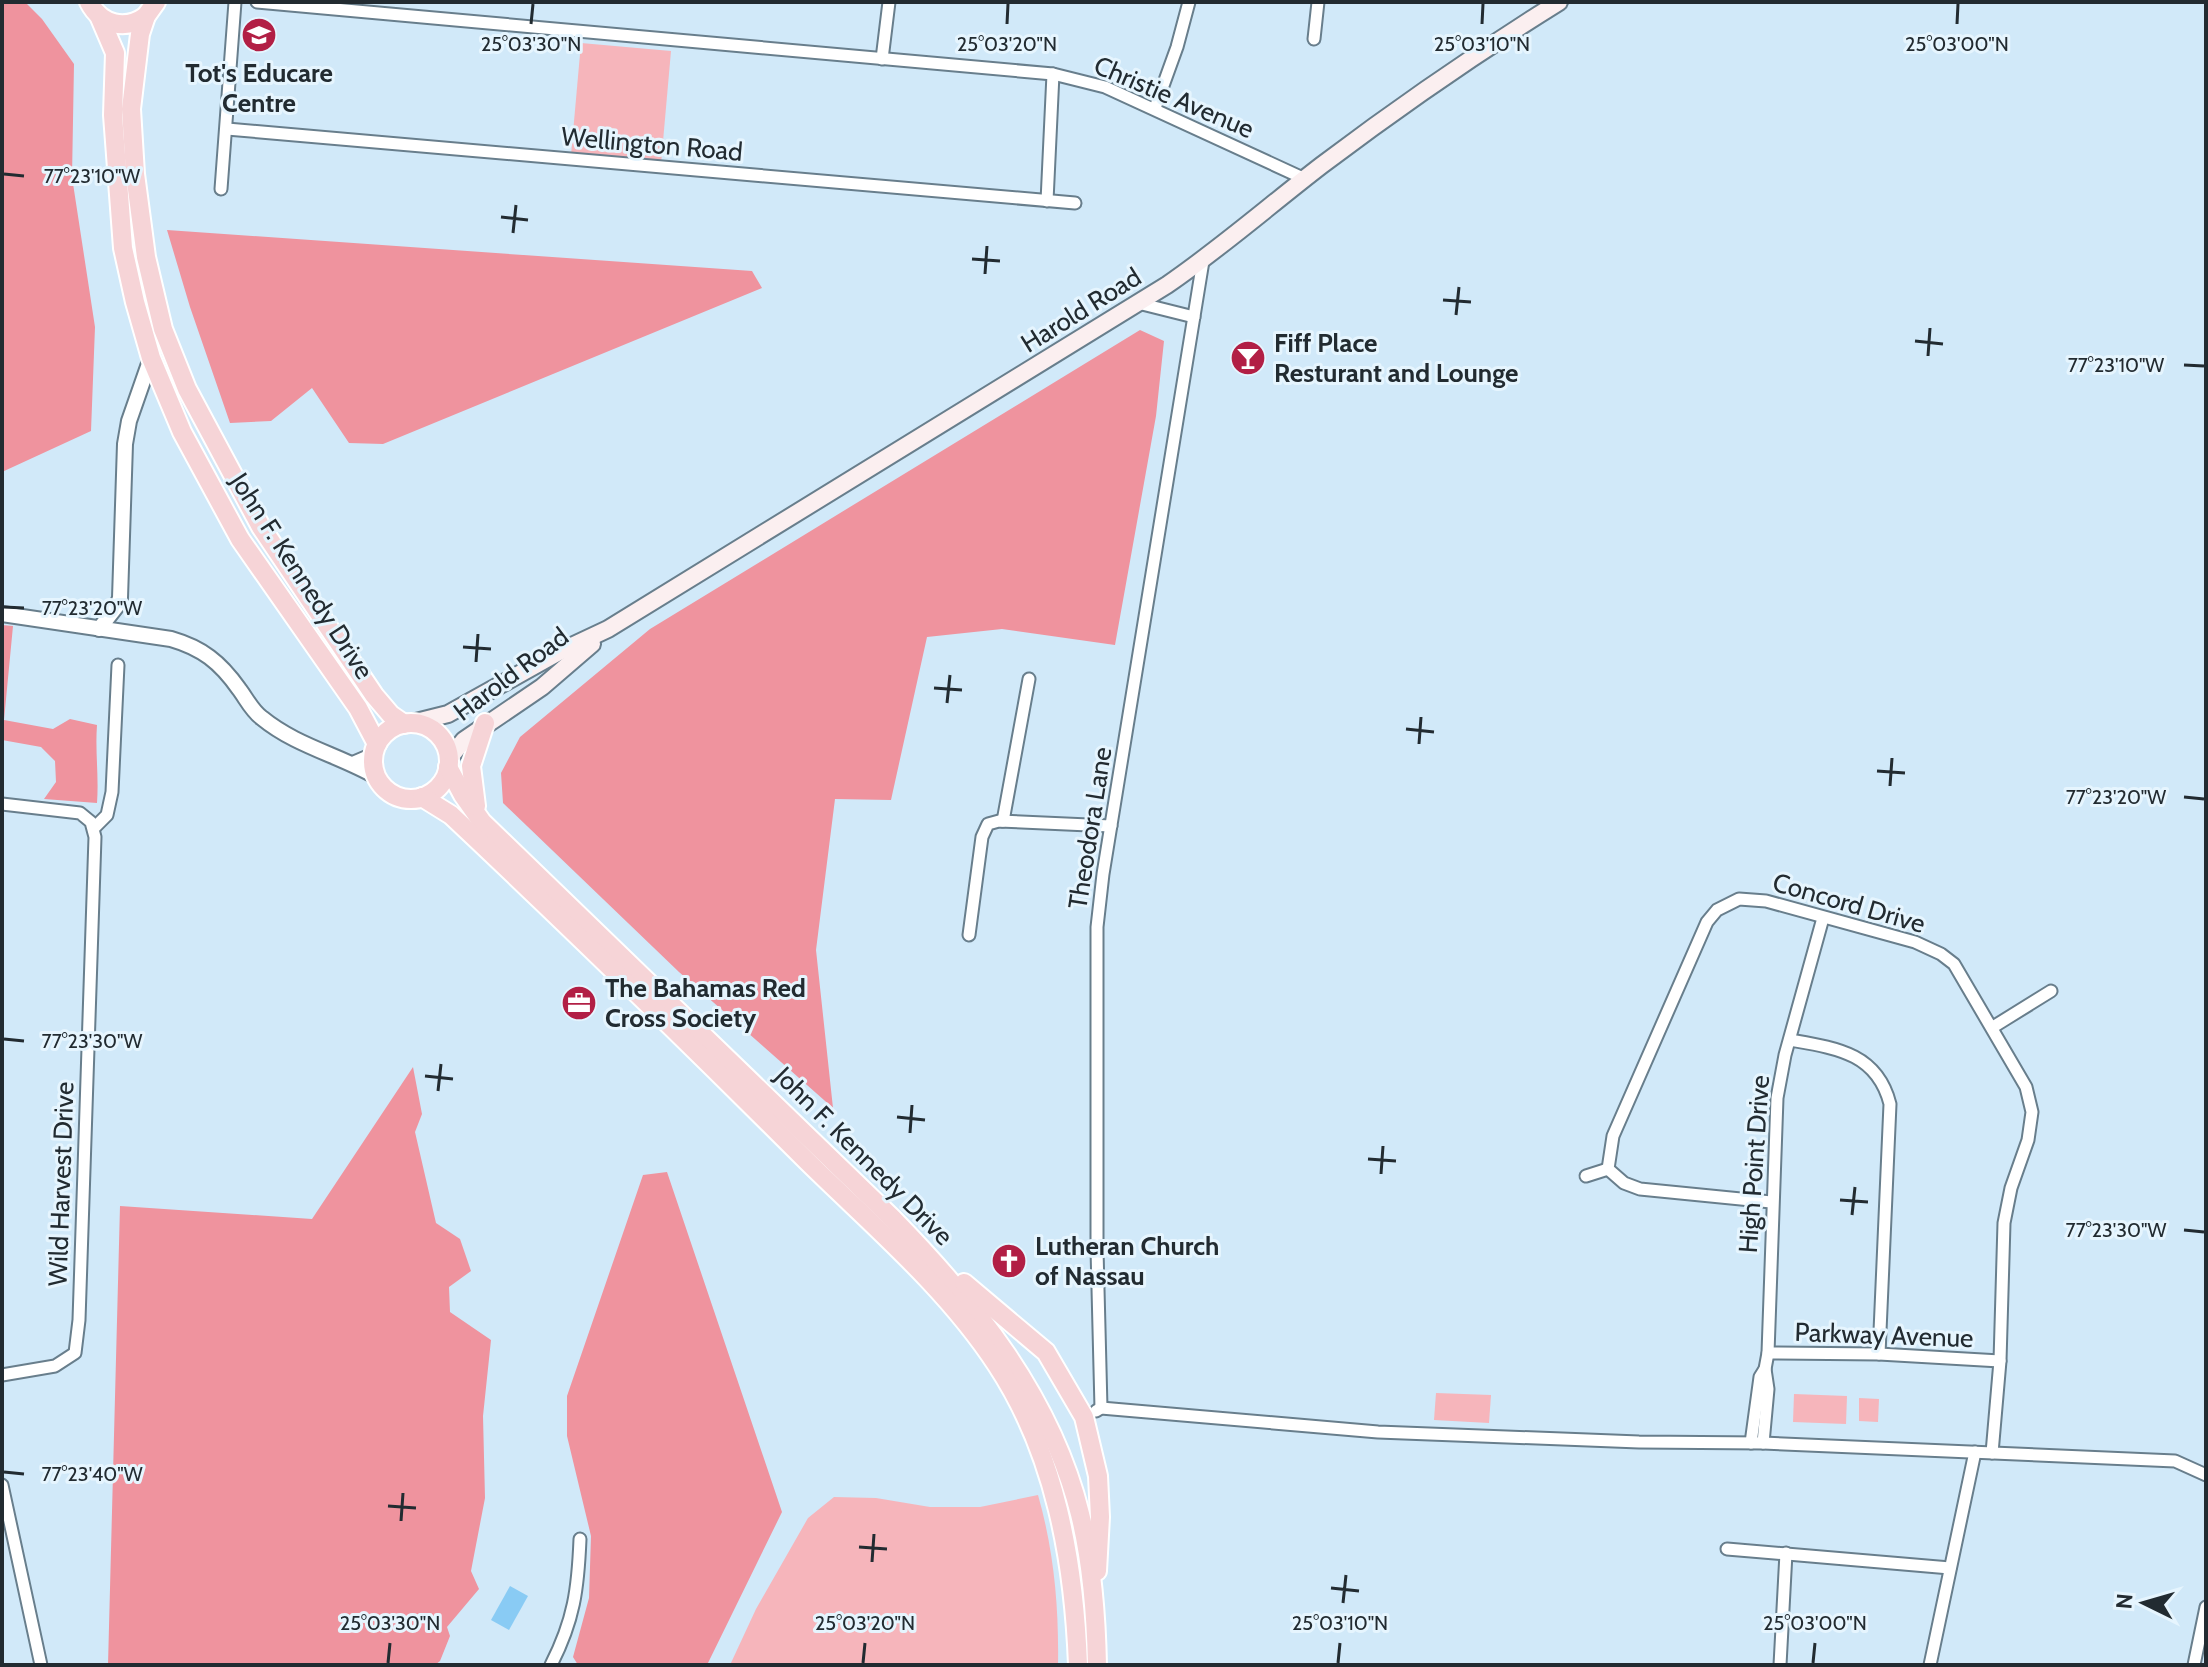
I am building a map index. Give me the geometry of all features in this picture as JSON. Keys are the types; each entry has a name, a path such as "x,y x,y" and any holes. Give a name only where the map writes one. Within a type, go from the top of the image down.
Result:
{"highway":[{"name":"John F. Kennedy Drive","path":"89,2 100,18 115,53 113,115 123,248 151,358 182,432 240,539 358,708 375,750 377,777 385,789 397,797 422,797 451,815 744,1098 932,1284 968,1326 997,1365 1017,1401 1046,1472 1060,1516 1075,1598 1078,1665"},
{"name":"John F. Kennedy Drive","path":"150,10 137,52 131,109 135,174 146,257 163,329 187,389 261,527 374,695 391,715 408,724 424,726 437,734 445,746 448,764 482,822 714,1044 941,1268 1009,1356 1051,1430 1080,1514 1096,1615 1097,1665"},
{"path":"100,18 122,25 133,24 150,10"},
{"path":"482,822 472,788 471,766 485,723"},
{"path":"375,750 386,732 408,724"},
{"path":"422,797 439,786 448,764"},
{"path":"941,1268 959,1279 1046,1352 1084,1417 1098,1476 1100,1517 1096,1615"}],"main road":[{"name":"Harold Road","path":"408,724 448,714 559,652 608,629 1138,303 1203,261 1305,179 1466,60 1559,2"},
{"name":"Harold Road","path":"448,764 458,744 542,687 608,629"}],"street":[{"path":"221,189 235,2"},
{"name":"Christie Avenue","path":"257,2 1053,74 1105,87 1305,179"},
{"path":"882,59 889,2"},
{"path":"1155,108 1189,2"},
{"path":"1314,39 1318,2"},
{"path":"150,10 168,3"},
{"path":"1047,201 1053,74"},
{"name":"Wellington Road","path":"227,129 1075,203"},
{"name":"Theodora Lane","path":"1101,1408 1095,963 1100,900 1203,261"},
{"path":"1138,303 1194,317"},
{"path":"99,629 120,598 125,444 129,421 151,358"},
{"path":"2,614 171,639 194,646 215,660 259,716 294,740 377,777"},
{"path":"2,804 80,813 94,828 107,815 112,792 118,665"},
{"path":"1003,821 1029,679"},
{"path":"353,764 375,750"},
{"path":"969,935 982,837 988,824 1003,821 1111,826"},
{"name":"Wild Harvest Drive","path":"2,1375 55,1366 75,1353 79,1320 94,828"},
{"name":"Concord Drive","path":"1608,1169 1613,1136 1707,922 1717,910 1739,899 1766,901 1915,942 1941,954 1954,964 1993,1027 2026,1087 2032,1112 2028,1140 2011,1188 2004,1223 2000,1361 1992,1453"},
{"name":"High Point Drive","path":"1757,1443 1768,1389 1765,1369 1777,1098 1823,918"},
{"path":"1993,1027 2051,991"},
{"path":"1790,1040 1826,1046 1856,1058 1869,1066 1885,1084 1890,1104 1879,1354"},
{"path":"1586,1176 1608,1169 1624,1183 1640,1189 1771,1202"},
{"name":"Parkway Avenue","path":"1768,1353 1879,1354 2000,1361"},
{"path":"1084,1417 1101,1408 1378,1432 1639,1442 1757,1443 2175,1461 2206,1475"},
{"path":"1930,1665 1975,1452"},
{"path":"2,1485 41,1665"},
{"path":"551,1665 567,1635 573,1614 580,1539"},
{"path":"1727,1549 1950,1568"},
{"path":"1780,1665 1786,1553"},
{"path":"2194,1665 2206,1607"}],"shaded area":[{"path":"2,2 25,2 42,19 74,64 72,177 95,327 91,431 2,472"},
{"path":"581,43 671,51 661,164 571,155"},
{"path":"167,230 752,271 762,288 383,444 349,443 312,388 271,421 230,423"},
{"path":"1140,330 1164,341 1156,416 1115,645 1002,629 927,637 891,800 835,799 816,950 833,1108 679,972 503,803 501,773 520,737 650,629"},
{"path":"2,625 13,626 4,720 53,729 70,719 97,725 97,803 44,799 56,782 55,761 41,747 2,740"},
{"path":"413,1067 422,1114 415,1132 436,1223 460,1239 471,1271 449,1287 450,1312 491,1340 483,1416 485,1498 471,1571 479,1589 447,1627 450,1636 440,1661 435,1665 108,1665 120,1206 312,1219"},
{"path":"667,1172 782,1512 707,1665 578,1665 573,1657 589,1598 591,1536 567,1436 567,1396 643,1175"},
{"path":"1436,1393 1491,1395 1489,1423 1434,1420"},
{"path":"1794,1394 1847,1396 1846,1424 1793,1422"},
{"path":"1859,1398 1879,1399 1878,1422 1859,1421"},
{"path":"1038,1495 1054,1579 1058,1665 730,1665 756,1609 808,1518 834,1497 876,1498 930,1507 980,1507"}],"water":[{"path":"510,1586 528,1596 509,1630 491,1620"}],"place":[{"name":"Tot's Educare Centre","path":"259,35"},
{"name":"Fiff Place Resturant and Lounge","path":"1248,358"},
{"name":"The Bahamas Red Cross Society","path":"579,1003"},
{"name":"Lutheran Church of Nassau","path":"1009,1261"}]}
